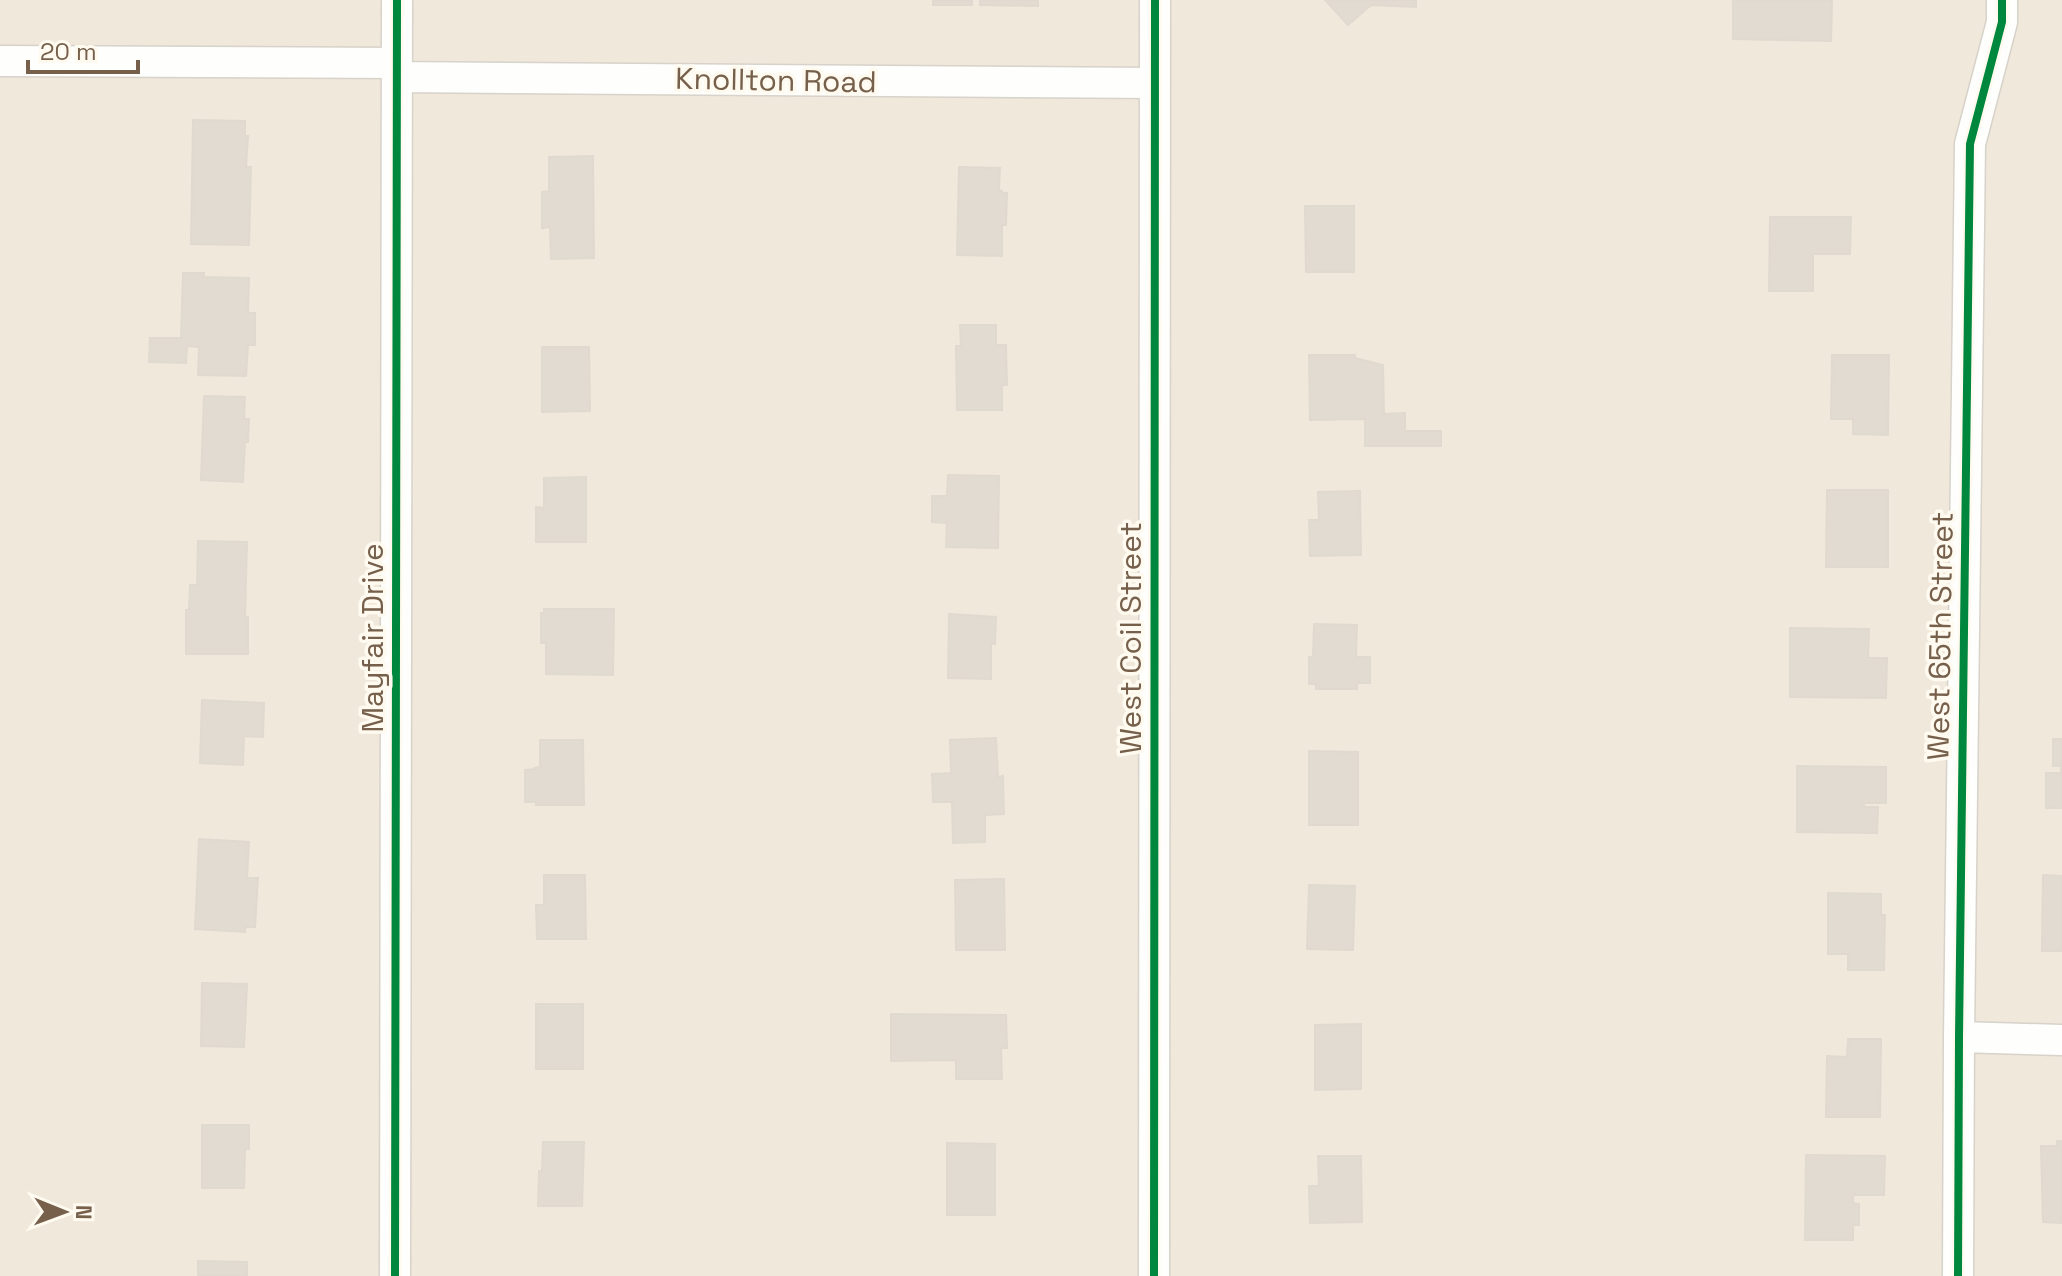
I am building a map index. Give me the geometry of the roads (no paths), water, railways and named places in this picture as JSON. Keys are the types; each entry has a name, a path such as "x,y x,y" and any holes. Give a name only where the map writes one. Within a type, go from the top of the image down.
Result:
{"street":[{"name":"Mayfair Drive","path":"395,1276 397,0"},
{"name":"West Coil Street","path":"1154,1276 1155,0"},
{"name":"West 65th Street","path":"1958,1276 1970,144 2002,22 2002,0"},
{"name":"Knollton Road","path":"0,61 1155,83"},
{"path":"1959,1037 2062,1040"}]}
